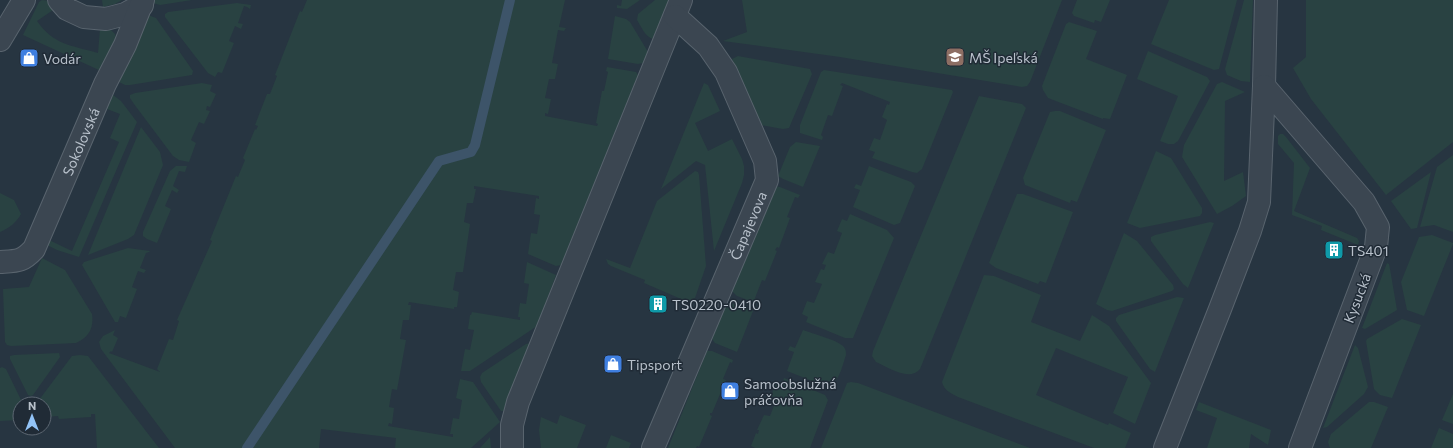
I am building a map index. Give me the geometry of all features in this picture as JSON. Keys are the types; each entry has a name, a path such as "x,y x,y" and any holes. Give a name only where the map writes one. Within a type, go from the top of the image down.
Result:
{"street":[{"path":"0,40 24,0"},
{"path":"59,0 67,9 84,17 106,19 124,14 143,2"},
{"path":"1165,448 1250,231 1259,202 1266,0"},
{"name":"Sokolovská","path":"0,262 26,258 34,249 105,84 125,46 143,2"},
{"name":"Čapajevova","path":"512,448 512,425 518,402 678,8 726,72 765,161 767,180 653,448"},
{"name":"Kysucká","path":"1264,86 1364,202 1378,227 1376,247 1300,448"}],"green space":[{"path":"42,0 49,1 53,10 37,21 43,29 56,40 71,46 98,53 100,29 110,29 115,34 116,38 101,71 23,35 39,2"},
{"path":"102,0 122,0 115,4 103,7"},
{"path":"154,0 192,0 160,5 153,3"},
{"path":"307,0 565,0 559,27 566,28 564,31 558,30 552,63 558,64 555,79 549,79 545,98 551,99 548,114 545,113 545,116 597,126 598,124 596,123 602,91 604,91 608,72 606,71 607,67 636,72 638,75 561,265 556,266 528,254 531,233 537,234 540,215 534,214 536,198 539,199 539,196 474,186 474,189 476,189 473,203 467,203 464,222 470,224 463,272 456,272 453,290 459,292 457,307 454,307 454,309 409,302 408,305 411,305 409,320 403,320 400,339 406,340 397,390 392,389 389,407 394,408 392,424 389,423 388,426 453,437 453,434 450,434 453,418 459,419 462,400 456,398 460,379 473,382 500,422 471,448 395,448 396,438 321,429 319,448 175,448 101,349 99,342 103,336 115,330 113,335 118,338 112,352 111,351 109,353 160,372 157,369 169,339 173,340 179,321 177,320 212,241 210,240 236,176 238,177 245,160 243,158 255,129 256,130 258,126 255,125 267,94 270,94 277,76 275,75 300,11 302,12"},
{"path":"622,0 640,0 627,9 617,8 617,5 621,6"},
{"path":"655,0 669,0 653,39 645,34 637,20 638,14"},
{"name":"MŠ Ipeľská","path":"742,0 1062,0 1030,82 1027,86 1022,87 840,57 723,41 747,32"},
{"path":"1077,0 1110,0 1101,22 1095,20 1094,23 1074,16 1072,13"},
{"path":"1169,0 1237,0 1219,69 1214,70 1151,44"},
{"path":"1244,0 1253,0 1250,82 1241,81 1227,75 1225,69"},
{"path":"1306,0 1453,0 1453,142 1386,195 1311,99 1293,68 1306,57"},
{"path":"237,3 251,5 250,9 244,6 238,23 243,24 241,29 235,26 229,41 234,43 222,73 218,72 215,77 208,73 165,17 165,14 168,12"},
{"path":"148,15 156,18 193,71 192,75 130,85 125,85 119,82"},
{"path":"615,16 626,19 630,22 648,52 643,63 638,64 608,59"},
{"path":"1069,22 1097,31 1086,59 1127,75 1110,119 1103,119 1048,98 1043,90 1042,86 1066,24"},
{"path":"1148,51 1207,77 1210,81 1178,141 1174,144 1168,144 1160,141 1178,96 1137,79"},
{"path":"738,56 810,69 812,74 789,128 783,129 761,125 732,59"},
{"path":"824,70 952,90 953,92 922,169 917,173 912,172 872,158 875,152 869,150 874,138 880,140 887,120 882,117 887,104 889,105 890,102 842,83 840,85 843,86 832,116 828,115 821,135 823,137 822,140 800,133 800,125 821,72"},
{"path":"1222,82 1245,92 1225,101 1224,181 1243,172 1246,196 1217,214 1182,157 1184,145 1217,84"},
{"path":"202,83 212,85 210,91 216,94 210,107 207,106 206,110 210,111 204,124 199,122 191,140 196,143 189,162 179,160 173,156 134,104 130,98 130,95"},
{"path":"704,83 708,85 720,111 695,123 708,151 732,139 744,166 742,183 714,251 705,165 696,161 661,189"},
{"path":"113,95 121,101 137,122 79,257 47,245 49,240 72,251 119,142 110,138 120,114 107,109"},
{"path":"979,96 1022,104 1026,108 920,369 915,373 904,374 876,362 872,356 873,351"},
{"path":"1060,111 1106,130 1077,202 1071,200 1070,203 1025,185 1023,178 1050,112"},
{"path":"141,127 160,152 163,165 134,235 128,239 88,255"},
{"path":"1283,134 1286,137 1310,168 1294,211 1357,238 1359,241 1358,245 1321,230 1322,226 1292,215 1294,163 1278,144 1278,136"},
{"path":"796,142 820,146 803,187 778,176 790,147"},
{"path":"1156,151 1171,158 1202,208 1202,213 1200,216 1140,228 1127,223"},
{"path":"1453,155 1453,232 1434,225 1420,227 1437,167"},
{"path":"176,166 187,166 185,172 179,171 173,186 179,190 177,193 172,190 165,206 171,209 157,243 143,236 143,232 170,171"},
{"path":"869,166 911,182 915,186 900,223 894,225 853,207 860,190 854,188 856,184 861,186"},
{"path":"695,171 698,172 699,175 706,266 695,298 688,302 644,283 645,280 611,266 608,264 606,259 630,268 657,201"},
{"path":"1431,172 1417,228 1411,229 1391,201"},
{"path":"774,186 800,195 798,198 795,197 787,217 790,218 779,248 777,247 775,250 777,251 765,281 762,280 755,298 757,299 756,303 737,296 732,291"},
{"path":"0,193 14,200 21,214 12,225 0,232"},
{"path":"1017,194 1023,194 1073,212 1046,283 1040,281 1038,284 996,268 989,263"},
{"path":"850,214 887,230 894,238 853,338 845,338 806,322 808,317 802,314 807,301 814,303 822,284 815,282 821,269 824,270 826,265 822,264 828,252 834,254 842,233 837,231 842,219 847,221"},
{"path":"1210,222 1214,223 1188,288 1183,284 1151,241 1151,237"},
{"path":"1124,233 1137,241 1173,285 1174,289 1172,291 1112,311 1096,304"},
{"path":"1432,235 1453,244 1424,316 1407,310 1401,282 1419,237"},
{"path":"128,248 150,251 146,253 140,268 146,270 144,273 138,271 132,287 137,289 126,318 120,316 118,322 115,322 82,265 84,262"},
{"path":"42,258 65,270 92,314 90,332 81,341 76,343 7,345 5,342 3,289 29,287"},
{"path":"527,262 556,275 537,326 470,371 461,371 465,349 470,350 474,330 468,329 470,315 472,312 520,320 520,317 518,317 520,303 526,304 529,284 524,283"},
{"path":"1387,263 1389,264 1397,310 1365,329 1362,328"},
{"path":"984,275 994,276 1041,295 1031,322 1080,341 1092,315 1109,326 1151,383 1135,424 1113,413 1128,377 1056,348 1036,395 1131,433 1125,448 1094,448 958,397 946,389 942,382"},
{"path":"1177,297 1184,298 1155,372 1150,369 1116,321 1116,318 1119,315"},
{"path":"731,303 753,311 737,352 715,343 712,339 726,304"},
{"path":"1402,319 1421,325 1392,398 1380,395 1374,389 1366,341"},
{"path":"803,330 835,341 845,348 846,355 839,375 834,383 825,386 787,371 794,352 788,350 790,346 795,348"},
{"path":"531,343 506,404 505,411 501,411 481,382 480,377 482,373 526,344"},
{"path":"1355,345 1358,348 1368,387 1364,394 1327,427 1323,428"},
{"path":"707,351 712,351 733,360 732,363 730,362 723,379 726,380 712,413 710,413 712,416 699,447 668,448"},
{"path":"59,353 60,357 31,396 28,395 10,359 10,356"},
{"path":"72,356 88,356 159,448 97,448 95,414 91,414 91,417 59,419 58,416 52,416 52,396 42,396"},
{"path":"2,367 6,369 19,396 12,396 12,420 0,421 0,368"},
{"path":"784,378 825,395 828,400 810,448 755,448 751,446 756,433 758,434 759,430 757,430 764,415 770,416 777,398 771,396 777,381 782,384"},
{"path":"847,383 858,383 1030,448 821,448"},
{"path":"1453,394 1453,424 1442,420"},
{"path":"1199,402 1271,430 1268,445 1251,434 1249,448 1207,448 1217,418 1196,410"},
{"path":"1369,402 1374,402 1388,407 1371,448 1330,448 1328,442 1331,434"},
{"path":"560,415 586,425 577,448 541,448 539,430 541,417 557,424"},
{"path":"1439,428 1453,434 1453,448 1431,448"},
{"path":"611,435 631,443 629,448 606,448"},
{"path":"490,437 491,448 480,448"}],"waterway":[{"path":"247,448 439,161 471,152 475,145 510,0"}],"place":[{"name":"MŠ Ipeľská","path":"955,57"},
{"name":"Vodár","path":"29,58"},
{"name":"TS401","path":"1334,250"},
{"name":"TS0220-0410","path":"658,304"},
{"name":"Tipsport","path":"613,364"},
{"name":"Samoobslužná práčovňa","path":"730,391"}]}
